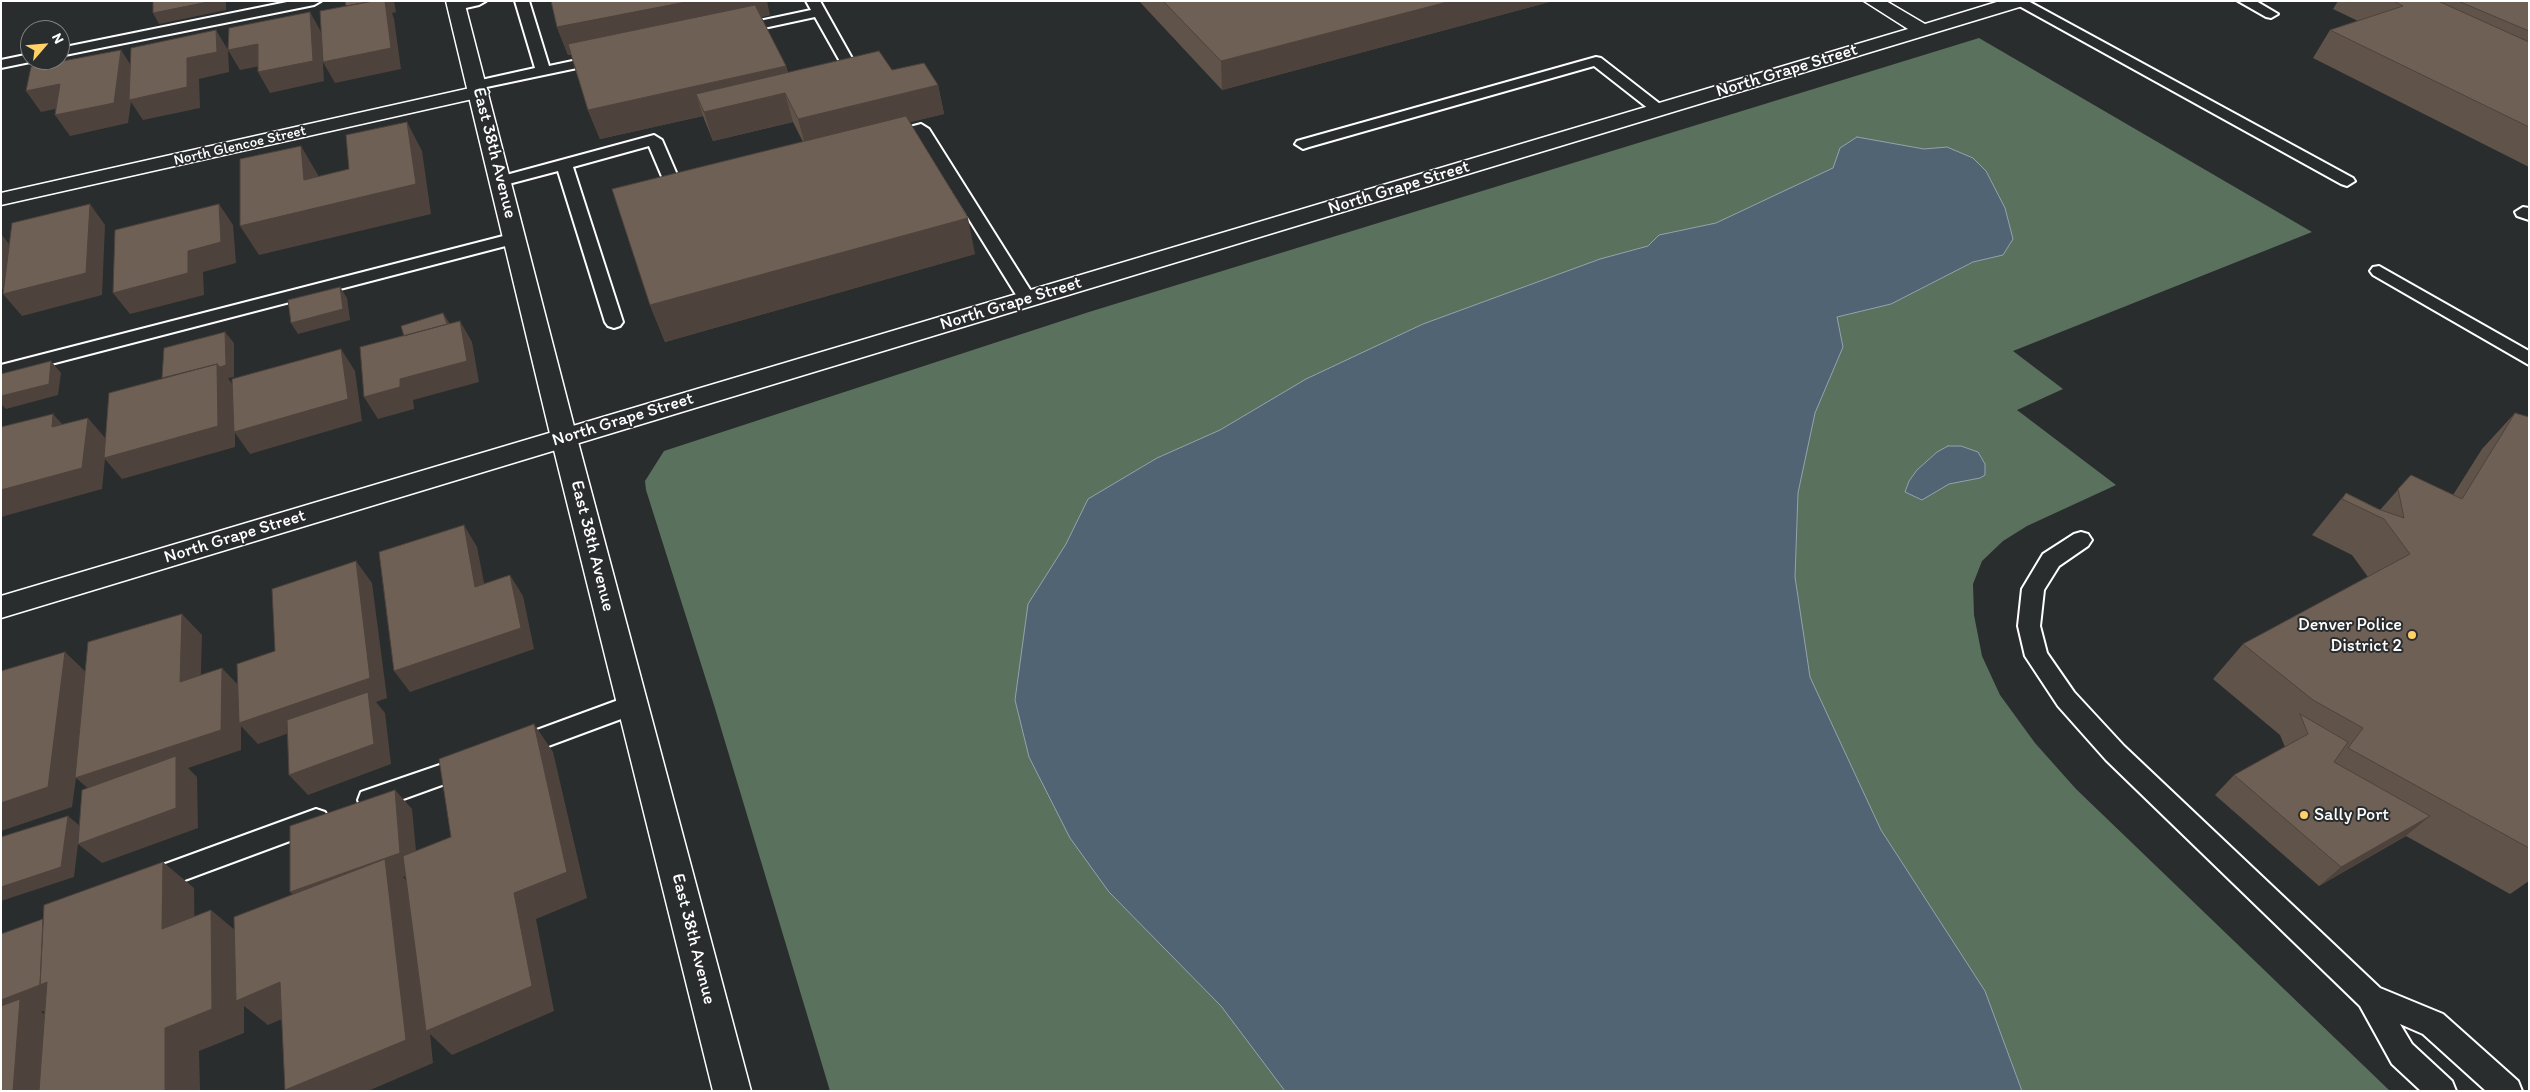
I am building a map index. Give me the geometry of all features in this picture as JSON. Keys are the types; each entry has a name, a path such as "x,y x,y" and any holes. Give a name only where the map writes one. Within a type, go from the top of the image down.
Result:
{"street":[{"path":"1873,1 1923,30"},
{"name":"North Grape Street","path":"1,607 2020,1"},
{"name":"East 38th Avenue","path":"464,3 478,89 564,438 732,1091"},
{"name":"North Glencoe Street","path":"1,199 478,89"}],"lane":[{"path":"70,50 314,1"},
{"path":"522,1 543,71"},
{"path":"2020,1 2347,180"},
{"path":"2245,1 2271,14"},
{"path":"724,32 816,7 852,69"},
{"path":"478,89 543,71 619,55"},
{"path":"1,64 20,60"},
{"path":"1303,144 1596,61 1659,110"},
{"path":"874,141 921,129 1027,299"},
{"path":"501,181 654,140 675,190 704,183"},
{"path":"564,164 614,322"},
{"path":"1,371 515,238"},
{"path":"2379,271 2529,359"},
{"path":"2081,540 2051,560 2033,589 2029,626 2036,656 2066,699 2115,753 2370,998 2402,1054 2442,1091"},
{"path":"122,891 632,705"},
{"path":"2370,998 2433,1024 2508,1091"}],"green space":[{"path":"1979,38 2312,232 2013,351 2063,389 2017,410 2116,485 2027,526 2003,541 1982,561 1973,584 1974,615 1982,656 2000,695 2035,743 2076,789 2390,1091 830,1091 714,705 646,490 645,481 664,451 1089,312"}],"water":[{"path":"1857,137 1924,149 1947,147 1973,158 1986,171 2005,208 2013,239 2003,255 1973,262 1891,304 1837,317 1843,347 1815,413 1798,493 1795,577 1810,677 1881,830 1985,991 2022,1091 1285,1091 1221,1006 1109,892 1070,838 1029,757 1015,700 1028,604 1066,544 1088,499 1157,458 1220,430 1306,379 1423,324 1600,259 1648,246 1659,235 1716,223 1833,168 1840,148"},
{"path":"1948,446 1961,446 1978,452 1985,464 1985,475 1980,478 1949,484 1922,500 1905,492 1909,481 1917,470 1937,452"}],"building":[{"path":"153,1 213,1 153,13"},
{"path":"345,1 373,1 346,6"},
{"path":"373,1 385,1 391,48 323,62 320,11"},
{"path":"551,1 691,1 557,27"},
{"path":"1163,1 1451,1 1221,61"},
{"path":"2393,1 2438,1 2529,42 2529,127 2330,30 2403,6"},
{"path":"2458,1 2529,1 2529,31"},
{"path":"755,5 786,66 588,110 568,44"},
{"path":"310,12 313,61 258,72 258,44 228,50 229,28"},
{"path":"216,30 217,52 187,58 187,87 129,100 131,48"},
{"path":"121,50 114,103 55,115 60,84 26,91 30,70 70,70 70,60"},
{"path":"879,51 892,70 924,63 938,85 798,119 785,93 704,112 696,94"},
{"path":"906,116 968,218 650,305 612,189"},
{"path":"407,122 416,184 240,226 240,159 301,146 304,180 349,169 346,135"},
{"path":"90,204 86,273 3,294 12,223"},
{"path":"219,204 221,242 188,251 188,273 113,293 115,230"},
{"path":"340,287 343,309 291,323 288,300"},
{"path":"443,313 447,324 404,336 401,326"},
{"path":"460,321 467,361 400,379 400,387 364,397 360,347"},
{"path":"225,332 226,365 220,367 217,364 162,378 164,348"},
{"path":"341,349 348,399 234,432 232,379"},
{"path":"51,361 49,384 1,396 1,374"},
{"path":"217,364 218,426 104,458 109,393"},
{"name":"Denver Police District 2","path":"2515,413 2529,417 2529,848 2348,748 2363,728 2313,700 2243,644 2410,554 2384,519 2342,499 2346,493 2378,509 2404,518 2398,489 2411,475 2462,499"},
{"path":"53,414 52,427 88,418 82,468 1,490 1,427"},
{"path":"464,525 475,587 510,575 521,628 394,671 379,552"},
{"path":"356,561 370,678 239,723 237,664 275,651 272,589"},
{"path":"182,614 180,682 222,668 221,730 75,778 88,642"},
{"path":"65,652 48,787 1,803 1,671"},
{"path":"368,692 374,744 289,775 287,720"},
{"name":"Sally Port","path":"2300,714 2348,742 2334,762 2430,816 2341,867 2234,775 2308,734"},
{"path":"534,724 567,872 514,893 532,986 426,1031 403,856 451,837 439,759"},
{"path":"176,756 176,808 78,844 82,790"},
{"path":"395,790 400,853 290,892 290,826"},
{"path":"68,816 61,867 1,887 1,837"},
{"path":"385,859 406,1040 285,1090 280,982 236,1001 234,917"},
{"path":"163,862 162,929 211,910 212,1009 165,1028 165,1091 39,1091 47,982 40,985 44,905"},
{"path":"43,919 40,985 1,1000 1,934"},
{"path":"20,999 13,1091 1,1091 1,1006"}],"place":[{"name":"Denver Police District 2","path":"2412,635"},
{"name":"Sally Port","path":"2304,815"}]}
